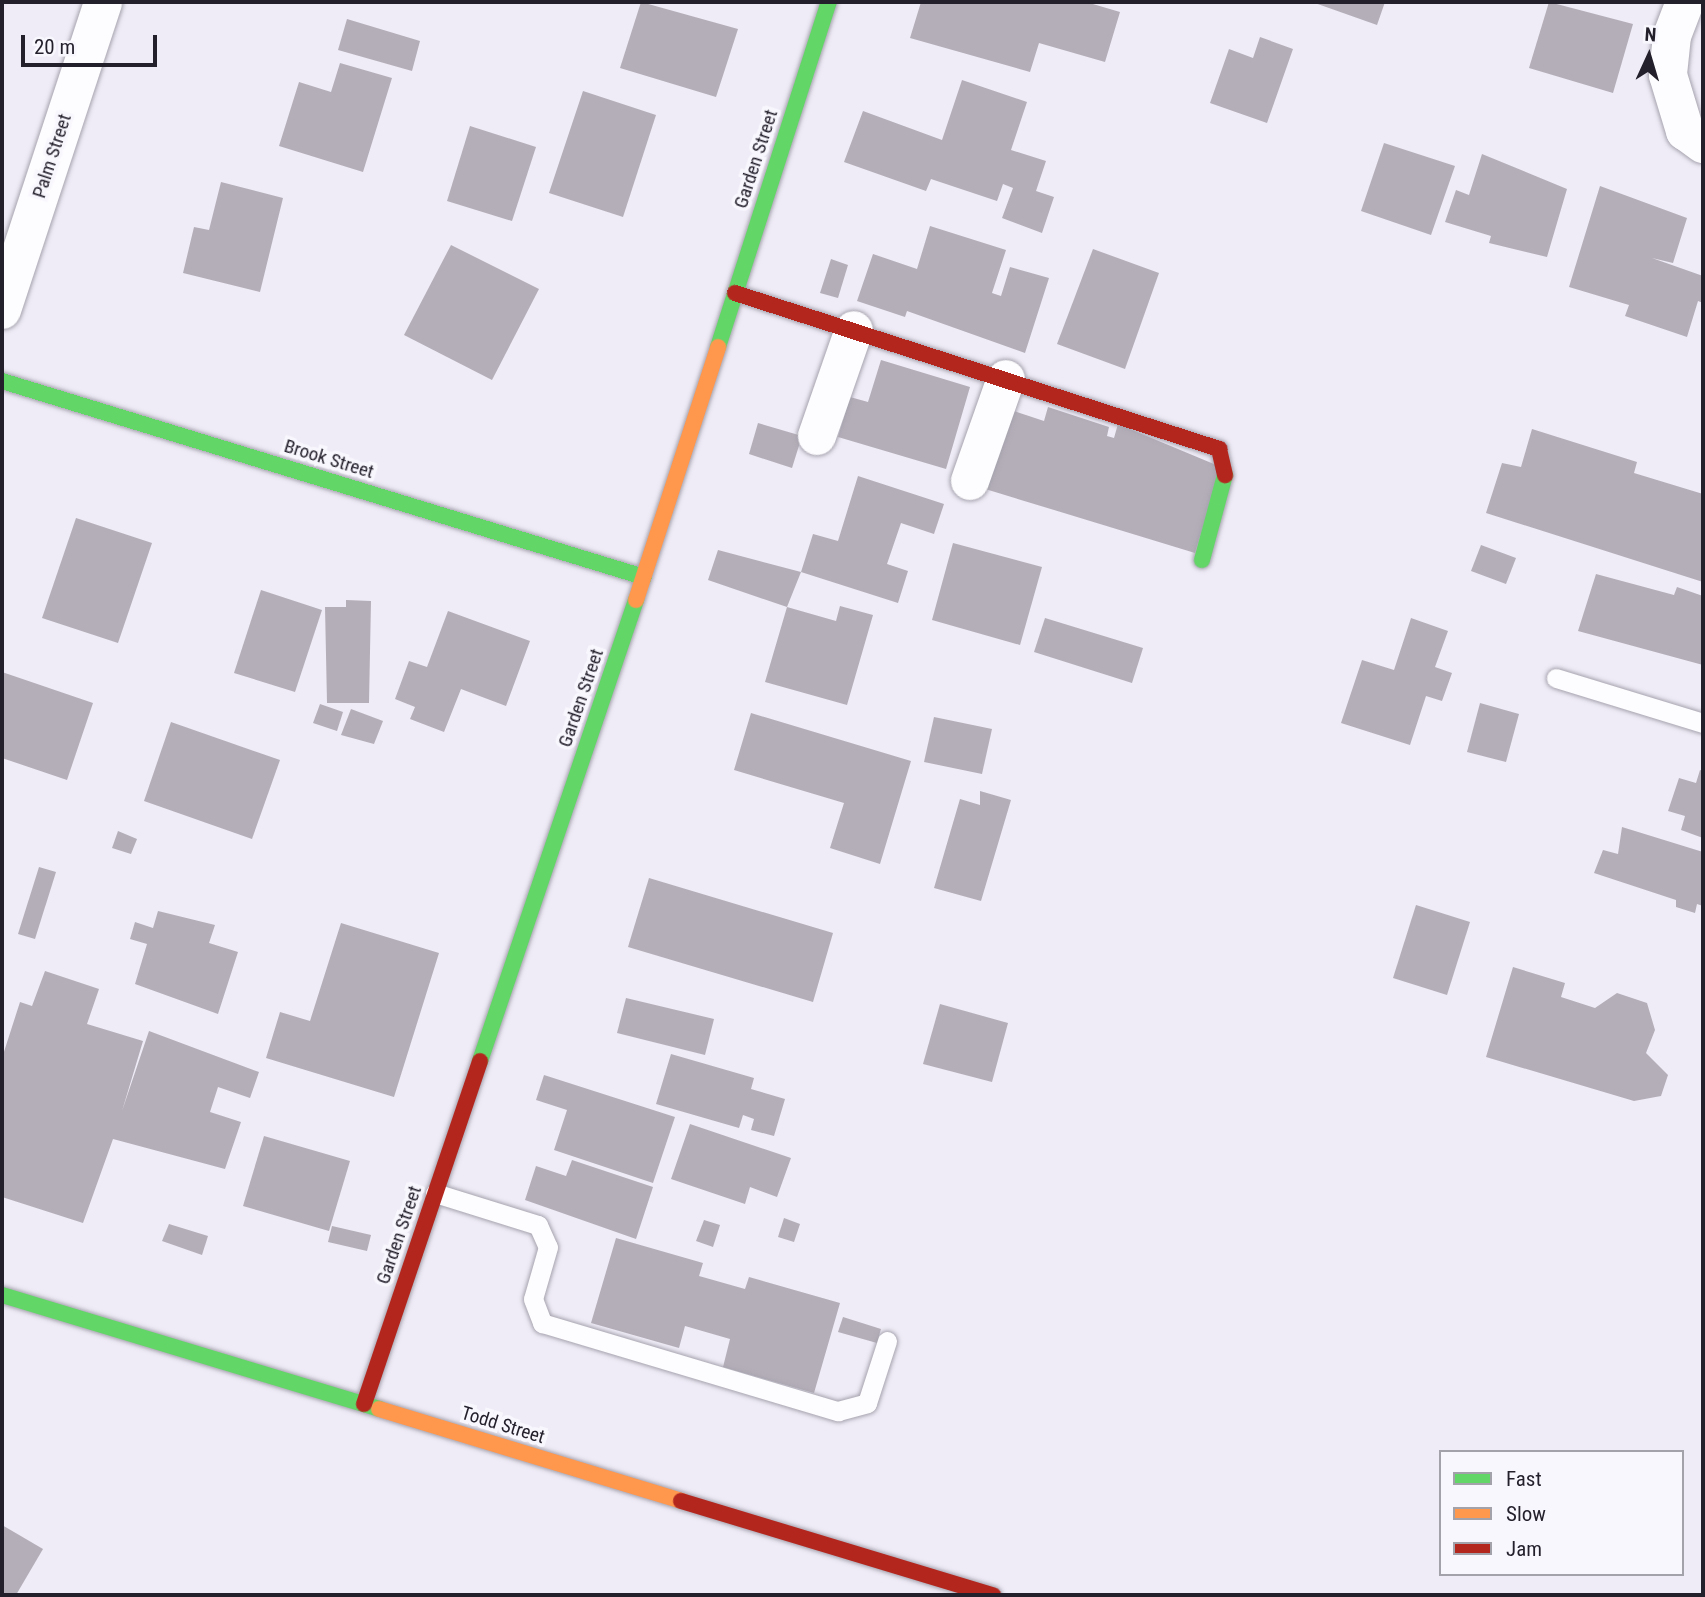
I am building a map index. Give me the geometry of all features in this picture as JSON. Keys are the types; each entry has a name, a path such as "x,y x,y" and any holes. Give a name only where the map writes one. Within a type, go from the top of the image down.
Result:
{"street":[{"name":"Palm Street","path":"2,310 103,2"},
{"name":"Garden Street","path":"364,1404 644,577 829,2"},
{"path":"1685,2 1672,36 1668,75 1685,131 1703,144"},
{"path":"735,293 1225,454 1227,469 1202,560"},
{"path":"817,436 854,330"},
{"path":"970,481 1006,380"},
{"name":"Brook Street","path":"2,382 644,577"},
{"name":"Todd Street","path":"2,1295 993,1595"}],"lane":[{"path":"1556,678 1703,723"},
{"path":"435,1193 538,1225 548,1247 533,1299 542,1323 838,1411 867,1403 887,1341"}],"building":[{"path":"641,2 738,29 716,97 620,68"},
{"path":"921,2 1086,2 1120,12 1105,62 1039,43 1030,72 910,38"},
{"path":"1312,2 1385,2 1377,25"},
{"path":"1549,2 1633,24 1613,93 1529,68"},
{"path":"347,19 420,41 412,71 338,50"},
{"path":"1260,37 1293,49 1267,123 1210,103 1229,49 1253,58"},
{"path":"340,63 392,78 363,172 279,146 299,82 331,92"},
{"path":"962,80 1027,102 1011,150 1046,161 1036,191 1054,197 1042,233 1002,218 1013,188 1003,184 997,201 931,179 926,191 844,162 863,111 942,140"},
{"path":"583,91 656,115 623,217 549,193"},
{"path":"470,126 536,147 512,221 447,201"},
{"path":"1384,143 1455,166 1431,235 1361,211"},
{"path":"1482,154 1567,189 1547,257 1489,243 1491,236 1445,222 1456,190 1469,195"},
{"path":"221,182 283,198 260,292 183,273 194,227 209,230"},
{"path":"1600,186 1687,218 1673,263 1652,258 1703,276 1703,303 1698,301 1687,337 1625,316 1629,305 1569,287"},
{"path":"930,226 1006,250 992,293 1001,296 1010,267 1049,278 1025,353 907,311 905,317 857,301 873,254 917,269"},
{"path":"451,245 539,289 492,380 404,335"},
{"path":"1093,249 1159,273 1125,369 1057,344"},
{"path":"831,259 848,265 838,298 820,293"},
{"path":"881,360 970,387 946,469 838,437 850,397 868,402"},
{"path":"1048,407 1109,427 1107,436 1114,438 1118,424 1221,467 1195,553 982,488 1008,409 1044,421"},
{"path":"758,423 802,436 792,468 749,454"},
{"path":"1532,429 1637,462 1634,473 1703,494 1703,582 1486,513 1502,463 1521,467"},
{"path":"858,476 944,504 934,534 901,523 887,564 908,571 898,603 801,572 813,534 838,541"},
{"path":"76,518 152,543 118,643 42,618"},
{"path":"953,543 1042,567 1020,645 932,620"},
{"path":"1481,545 1516,558 1506,584 1471,571"},
{"path":"718,550 801,572 787,607 708,580"},
{"path":"1596,574 1674,595 1677,587 1703,596 1703,665 1578,631"},
{"path":"261,590 322,610 295,692 234,673"},
{"path":"346,600 371,601 369,703 327,703 325,607 346,607"},
{"path":"840,606 873,615 847,705 765,682 787,607 836,621"},
{"path":"448,611 530,641 506,706 461,689 444,732 410,719 415,707 395,699 409,661 427,667"},
{"path":"1045,618 1143,648 1132,683 1034,652"},
{"path":"1411,618 1448,631 1435,667 1452,673 1442,701 1426,696 1410,745 1341,723 1362,660 1394,670"},
{"path":"2,672 93,703 67,780 2,758"},
{"path":"1480,703 1519,714 1506,762 1467,752"},
{"path":"320,704 343,712 337,731 313,723"},
{"path":"351,709 383,721 374,744 341,735"},
{"path":"751,713 911,761 880,864 830,848 844,803 734,770"},
{"path":"934,717 992,729 982,774 924,762"},
{"path":"171,722 280,760 252,839 144,801"},
{"path":"1700,770 1703,771 1703,838 1681,830 1685,816 1668,811 1679,778 1696,783"},
{"path":"980,791 1011,800 981,901 934,888 960,799 980,805"},
{"path":"1622,827 1703,852 1703,906 1697,904 1695,913 1676,907 1676,900 1594,873 1603,850 1618,854"},
{"path":"118,831 137,839 131,854 112,848"},
{"path":"39,867 56,872 35,939 18,934"},
{"path":"649,878 833,933 813,1002 628,947"},
{"path":"1416,905 1470,922 1447,995 1393,978"},
{"path":"158,911 215,925 209,943 238,952 218,1014 135,984 147,944 130,939 135,922 153,928"},
{"path":"341,923 439,953 394,1097 266,1058 280,1012 310,1021"},
{"path":"1513,967 1565,983 1561,997 1595,1008 1617,993 1647,1003 1655,1030 1646,1053 1668,1075 1661,1096 1634,1101 1486,1057"},
{"path":"45,971 99,989 87,1024 143,1041 122,1111 149,1031 259,1072 250,1098 218,1087 210,1112 241,1122 225,1169 113,1139 83,1223 2,1197 2,1058 20,1002 32,1006"},
{"path":"626,998 714,1019 705,1055 617,1033"},
{"path":"940,1004 1008,1023 992,1082 923,1064"},
{"path":"671,1054 754,1078 751,1089 785,1099 774,1136 751,1130 754,1119 743,1115 739,1128 656,1104"},
{"path":"544,1075 675,1117 653,1183 554,1150 567,1110 536,1100"},
{"path":"690,1124 791,1158 777,1197 750,1187 745,1204 671,1179"},
{"path":"264,1136 350,1161 329,1231 243,1206"},
{"path":"572,1160 653,1187 636,1239 525,1200 536,1166 566,1176"},
{"path":"784,1218 800,1224 794,1242 778,1237"},
{"path":"704,1220 720,1225 713,1247 696,1241"},
{"path":"169,1224 208,1236 202,1255 162,1241"},
{"path":"332,1226 371,1235 367,1251 328,1242"},
{"path":"616,1238 703,1263 699,1276 745,1289 749,1277 840,1303 814,1393 723,1367 730,1339 685,1326 679,1348 591,1323"},
{"path":"843,1317 881,1329 877,1343 838,1332"},
{"path":"2,1525 43,1549 16,1595 2,1595"}],"traffic: fast":[{"path":"718,347 829,2"},
{"path":"2,381 644,577"},
{"path":"1202,560 1225,475"},
{"path":"480,1061 636,600"},
{"path":"2,1295 379,1409"}],"traffic: slow":[{"path":"636,600 718,347"},
{"path":"379,1409 681,1501"}],"traffic: jam":[{"path":"735,293 1219,449 1225,475"},
{"path":"364,1404 480,1061"},
{"path":"681,1501 993,1595"}]}
